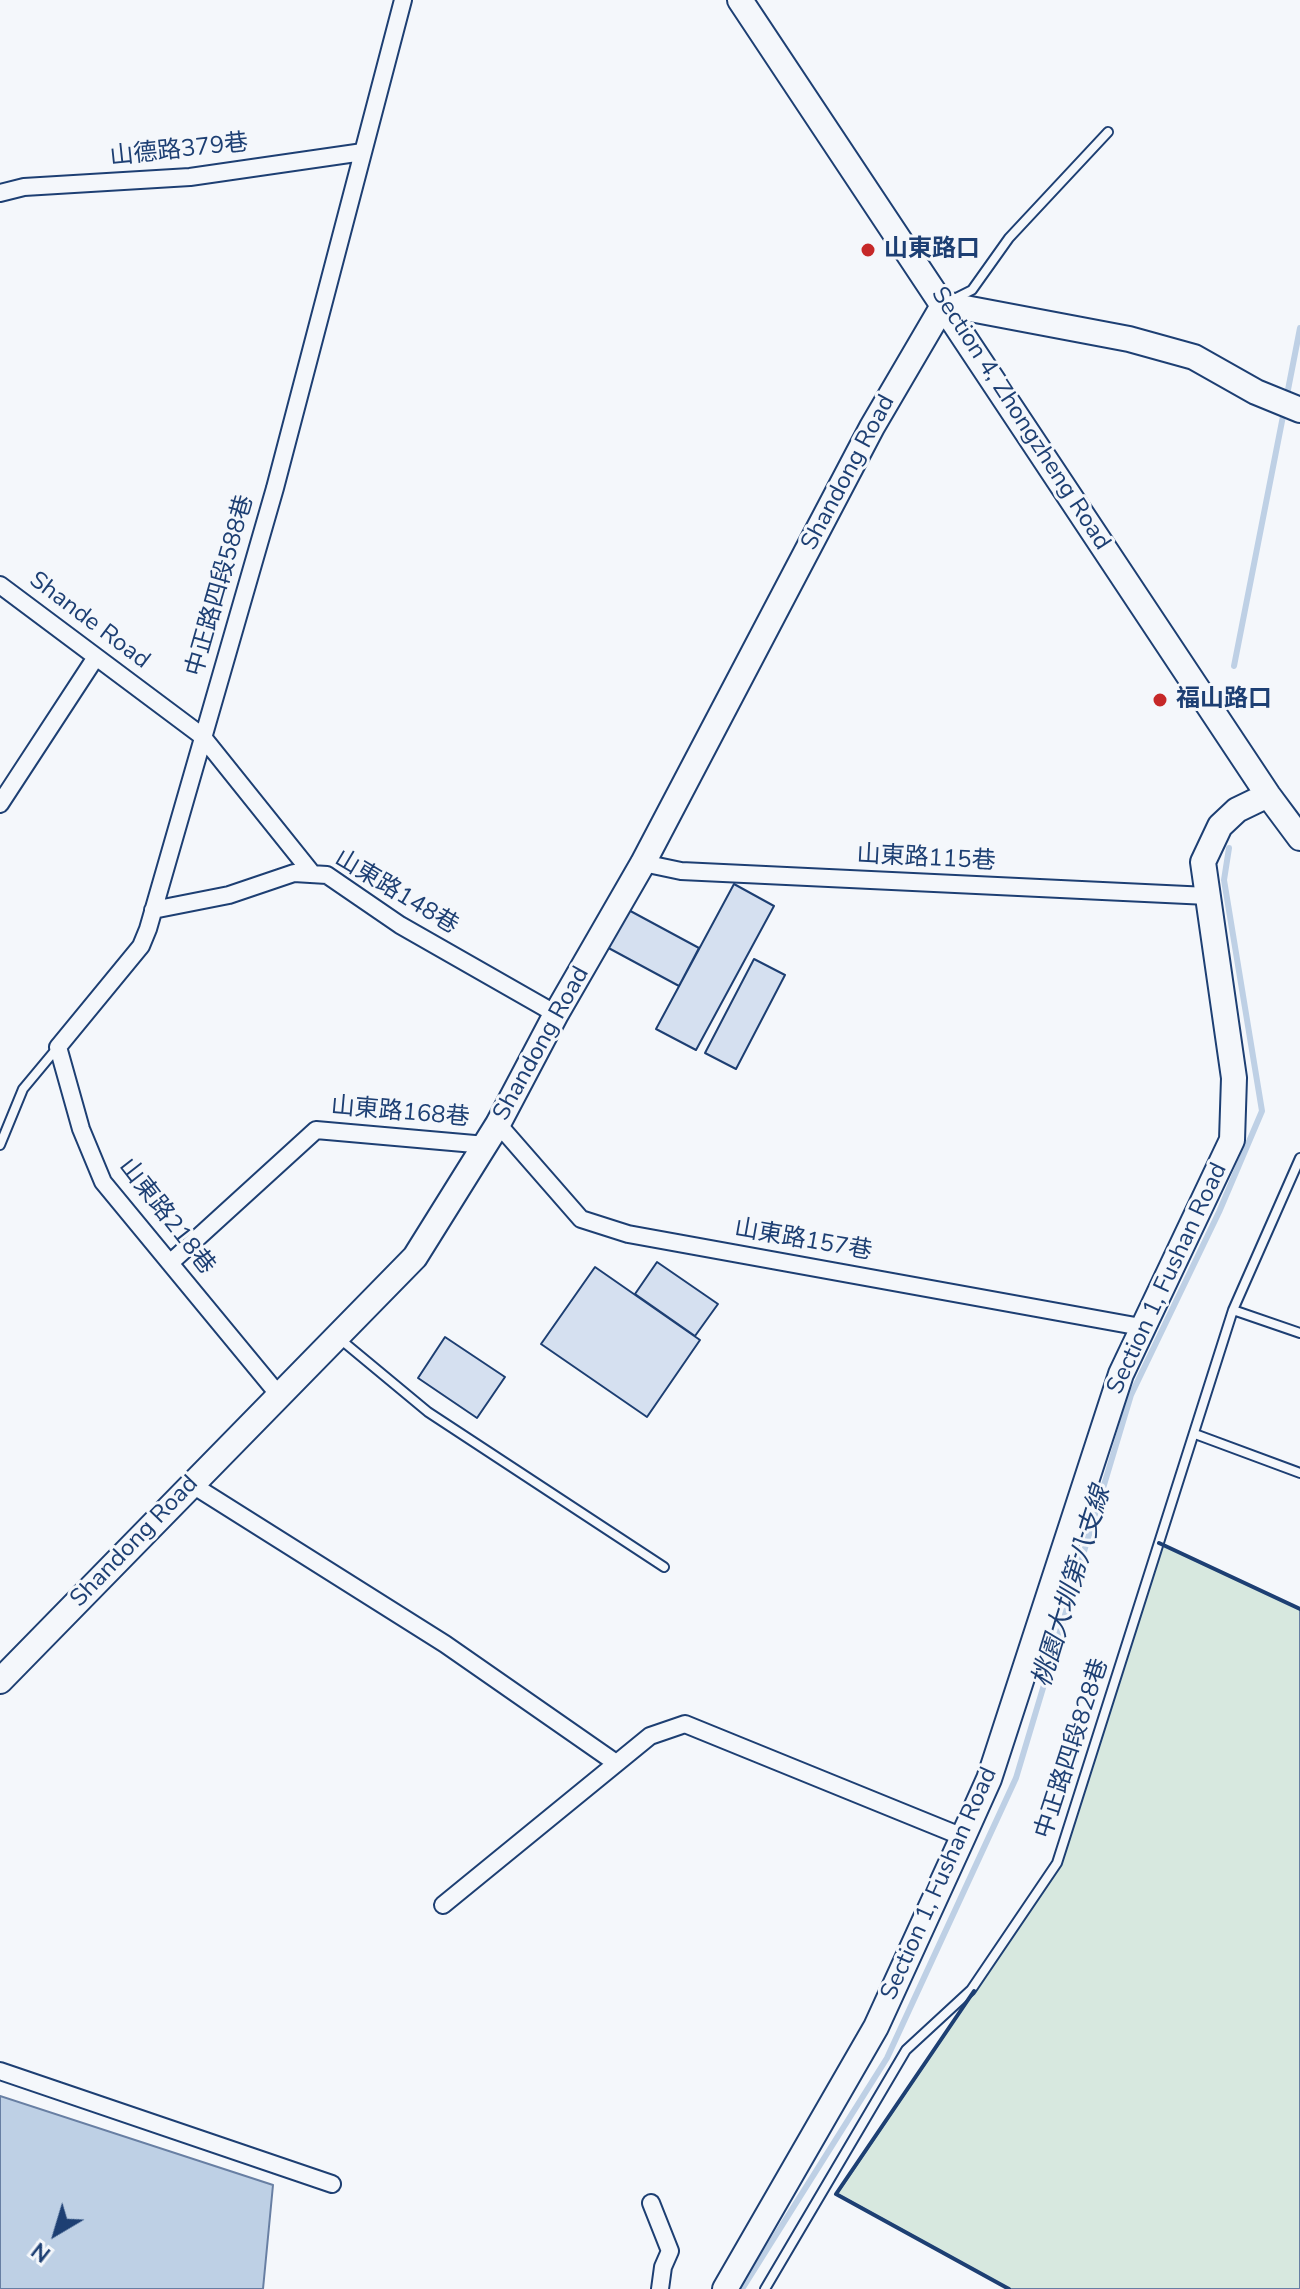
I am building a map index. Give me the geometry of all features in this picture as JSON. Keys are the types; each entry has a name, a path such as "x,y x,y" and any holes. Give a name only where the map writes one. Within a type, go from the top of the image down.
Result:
{"street":[{"name":"中正路四段588巷","path":"58,1047 141,946 153,910 275,488 403,0"},
{"name":"Section 4, Zhongzheng Road","path":"740,0 1268,795 1300,838"},
{"name":"山德路379巷","path":"0,193 24,187 190,177 363,152"},
{"path":"944,304 1129,339 1181,353 1296,409"},
{"name":"Shandong Road","path":"0,1681 415,1257 492,1135 556,1014 643,863 872,427 944,304"},
{"name":"Shande Road","path":"0,585 202,736 311,872"},
{"path":"0,804 96,657"},
{"name":"Section 1, Fushan Road","path":"725,2289 876,2027 989,1779 1121,1374 1232,1140 1234,1078 1203,862 1220,826 1237,810 1268,795"},
{"name":"山東路115巷","path":"643,863 681,871 1208,896"},
{"name":"山東路148巷","path":"153,910 180,907 294,873 327,875 400,925 556,1014"},
{"name":"山東路218巷","path":"58,1047 81,1129 103,1182 278,1394"},
{"name":"山東路168巷","path":"170,1263 316,1130 492,1135"},
{"name":"山東路157巷","path":"492,1135 581,1219 628,1234 1141,1327"},
{"path":"191,1484 445,1644 616,1763"},
{"path":"443,1905 650,1736 685,1724 963,1837"},
{"path":"0,2071 332,2184"},
{"path":"651,2203 670,2251 663,2267 660,2289"}],"lane":[{"path":"944,304 972,290 1009,238 1108,132"},
{"name":"中正路四段588巷","path":"0,1145 23,1089 58,1047"},
{"name":"中正路四段828巷","path":"765,2289 906,2050 971,1990 1057,1863 1233,1310 1300,1158"},
{"path":"1233,1310 1300,1333"},
{"path":"336,1336 428,1412 664,1567"},
{"path":"1195,1434 1300,1473"}],"shaded area":[{"path":"1159,1543 1300,1609 1300,2289 1009,2289 837,2194 1040,1894 1063,1850"}],"water":[{"path":"0,2096 273,2185 263,2289 0,2289"}],"building":[{"path":"734,884 774,906 696,1050 656,1029"},
{"path":"623,907 699,948 679,986 603,945"},
{"path":"754,959 785,975 736,1069 705,1053"},
{"path":"657,1262 718,1304 695,1336 635,1294"},
{"path":"595,1267 700,1340 647,1417 541,1344"},
{"path":"445,1337 505,1377 477,1418 418,1378"}],"waterway":[{"name":"桃園大圳第八支線","path":"1286,400 1300,328"},
{"name":"桃園大圳第八支線","path":"1234,666 1284,411"},
{"name":"桃園大圳第八支線","path":"742,2289 887,2058 1016,1778 1131,1395 1219,1212 1262,1111 1224,880 1229,848"}],"wall":[{"path":"1159,1543 1300,1609"},
{"path":"974,1991 836,2194 1009,2289"}],"place":[{"name":"山東路口","path":"868,250"},
{"name":"福山路口","path":"1160,700"}]}
